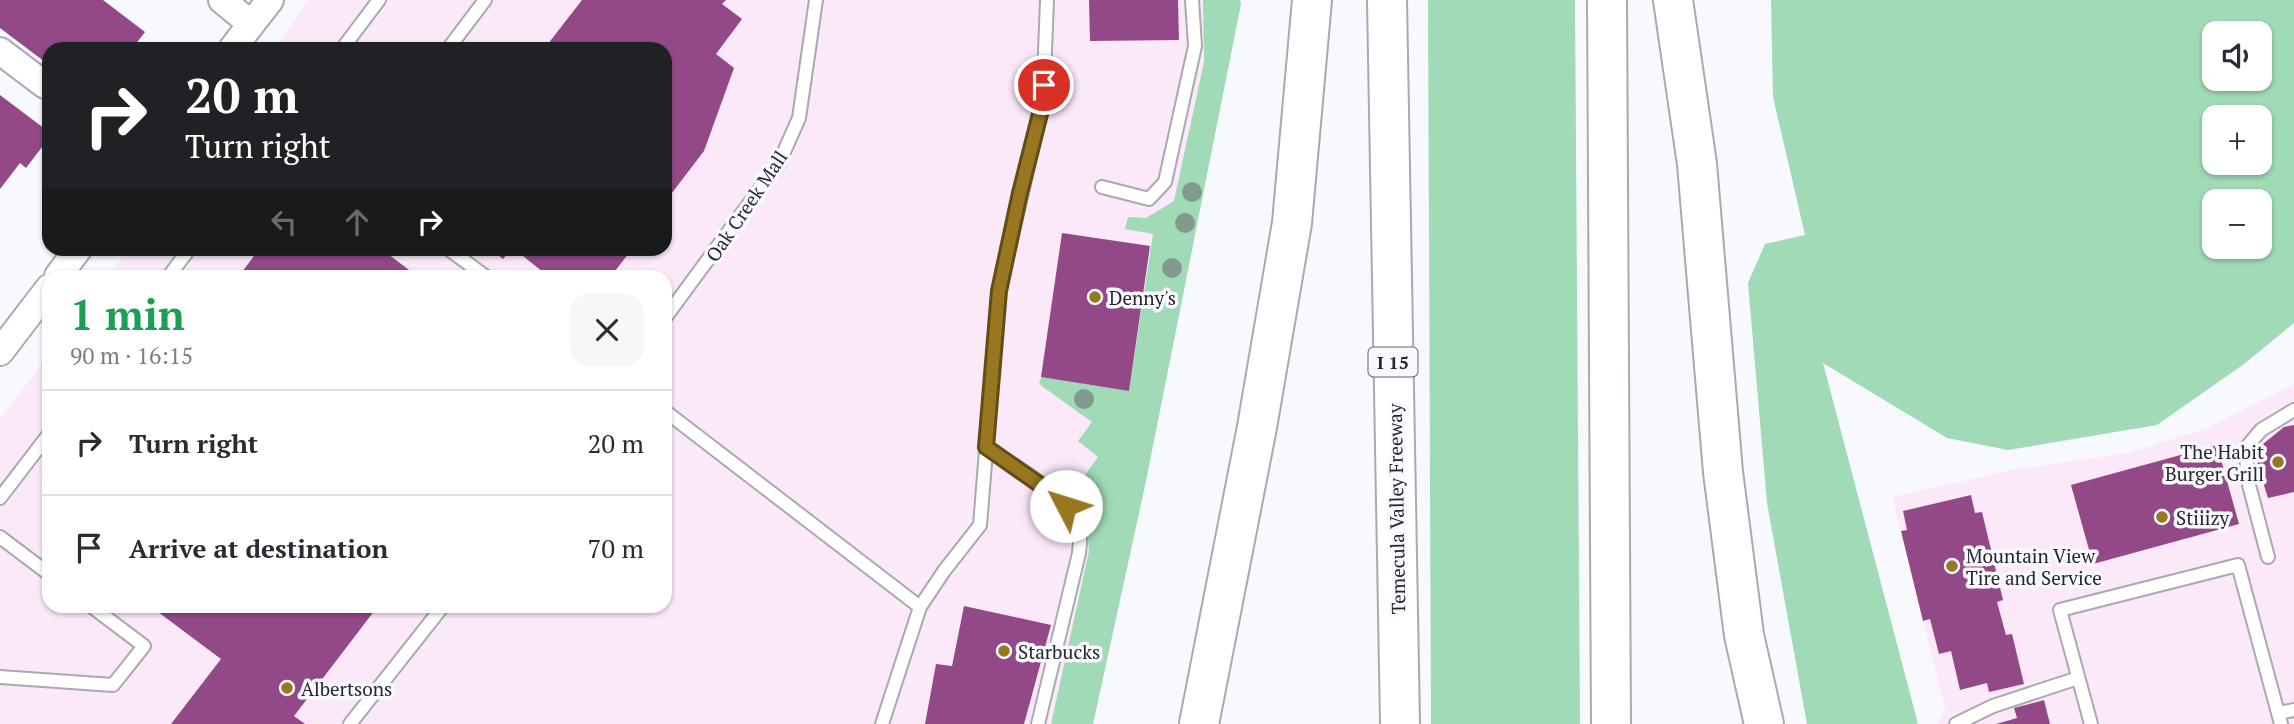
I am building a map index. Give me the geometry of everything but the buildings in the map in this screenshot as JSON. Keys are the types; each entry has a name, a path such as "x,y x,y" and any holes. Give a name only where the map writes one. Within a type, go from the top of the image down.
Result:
{"highway":[{"path":"1199,724 1257,426 1292,223 1312,0"},
{"name":"Temecula Valley Freeway","path":"1387,0 1400,724"},
{"path":"1607,0 1611,724"},
{"path":"1673,0 1697,164 1723,471 1744,635 1764,724"}],"street":[{"path":"222,0 251,24"},
{"path":"237,42 270,0"},
{"path":"0,51 42,83"},
{"path":"0,352 42,297"}],"lane":[{"path":"347,42 379,0"},
{"path":"453,42 485,0"},
{"name":"Oak Creek Mall","path":"672,308 779,163 799,118 816,0"},
{"path":"882,724 920,607 980,525 999,291 1043,102 1047,0"},
{"path":"1102,187 1149,199 1165,183 1195,46 1192,0"},
{"path":"458,256 477,270"},
{"path":"2268,557 2249,485 2245,449 2261,430 2294,410"},
{"path":"672,416 920,607"},
{"path":"0,498 42,443"},
{"path":"986,447 1053,494 1077,521 1079,553 1038,724"},
{"path":"0,537 42,569"},
{"path":"2091,724 2060,610 2238,565 2280,719 2294,710"},
{"path":"0,677 113,685 144,646 100,613"},
{"path":"350,724 437,613"},
{"path":"1956,724 1993,706 2078,678"}],"shaded area":[{"path":"309,0 1240,0 1146,481 1093,724 0,724 0,419 42,363 42,613 672,613 672,270 112,270 123,256 672,256 672,42 279,42"},
{"path":"2294,384 2294,724 1937,724 1945,709 1892,497 2012,470 2132,452 2210,427"}],"green space":[{"path":"1203,0 1240,0 1241,4 1146,481 1093,724 1051,724 1089,551 1086,529 1080,514 1052,487 1051,481 1062,471 1079,483 1098,457 1078,441 1092,422 1039,384 1041,377 1129,391 1153,234 1125,229 1128,217 1146,218 1174,201 1204,62"},
{"path":"1428,0 1575,0 1580,724 1431,724"},
{"path":"1771,0 2294,0 2294,323 2244,364 2157,425 2008,450 1947,438 1823,363 1918,724 1807,724 1767,503 1748,283 1765,244 1805,235 1773,97"}],"place":[{"name":"Denny's","path":"1095,297"},
{"name":"The Habit Burger Grill","path":"2278,462"},
{"name":"Stiiizy","path":"2162,517"},
{"name":"Mountain View Tire and Service","path":"1952,566"},
{"name":"Starbucks","path":"1004,651"},
{"name":"Albertsons","path":"287,688"}],"route":[{"path":"1044,85 1043,102 999,291 986,447 1066,506"}]}
